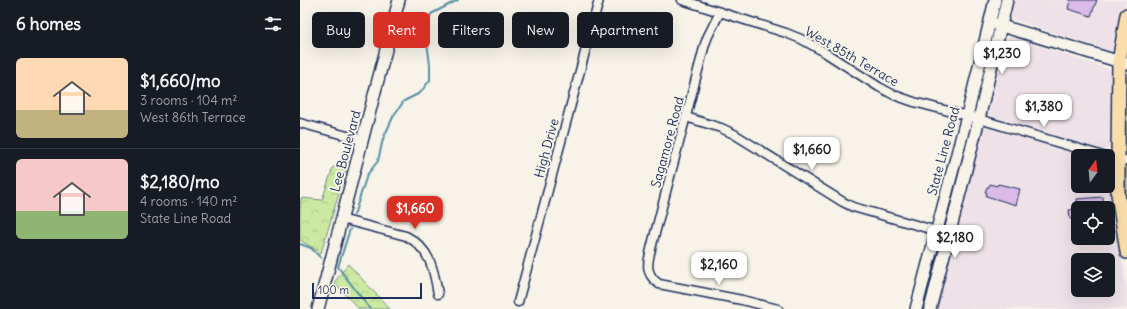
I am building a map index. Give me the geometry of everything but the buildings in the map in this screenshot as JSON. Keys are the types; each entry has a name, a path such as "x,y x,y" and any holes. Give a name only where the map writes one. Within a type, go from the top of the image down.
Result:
{"main road":[{"name":"Lee Boulevard","path":"318,309 399,0"},
{"name":"State Line Road","path":"930,309 979,119 996,24 995,0"},
{"name":"State Line Road","path":"916,309 967,116 996,24 1007,0"},
{"path":"1126,247 1118,194 1118,159 1127,15"},
{"path":"996,24 1123,63"}],"street":[{"name":"High Drive","path":"518,302 599,0"},
{"name":"West 85th Terrace","path":"682,0 801,39 894,95 1080,149"},
{"name":"Sagamore Road","path":"720,12 705,44 648,269 652,279 659,284 742,300 778,309"},
{"path":"686,117 721,128 734,134 853,208 937,231"},
{"path":"300,123 362,140"},
{"path":"341,219 406,236 414,240 423,249 435,274 438,294"}],"shaded area":[{"path":"1012,0 1126,0 1117,48 1115,52 1111,52 1014,20 1010,17 1009,12"},
{"path":"1012,37 1109,69 1111,71 1112,142 1110,146 1106,149 1092,149 988,115 987,108 1002,45 1006,38"},
{"path":"978,125 1071,151 1071,193 1112,193 1114,201 1071,201 1071,245 1115,245 1115,210 1127,291 1127,309 932,309"}],"green space":[{"path":"1127,76 1127,155 1125,155 1122,152 1123,77"},
{"path":"1127,165 1127,216 1122,173"},
{"path":"333,167 346,170 321,253 300,240 301,198 322,200"},
{"path":"348,264 390,309 359,309 334,283"}],"waterway":[{"path":"354,215 367,175 378,161 383,139 394,115 404,101 420,93 430,80 427,26 431,14 458,0"},
{"path":"350,229 338,267 370,309"},
{"path":"300,244 311,248 321,258"}]}
